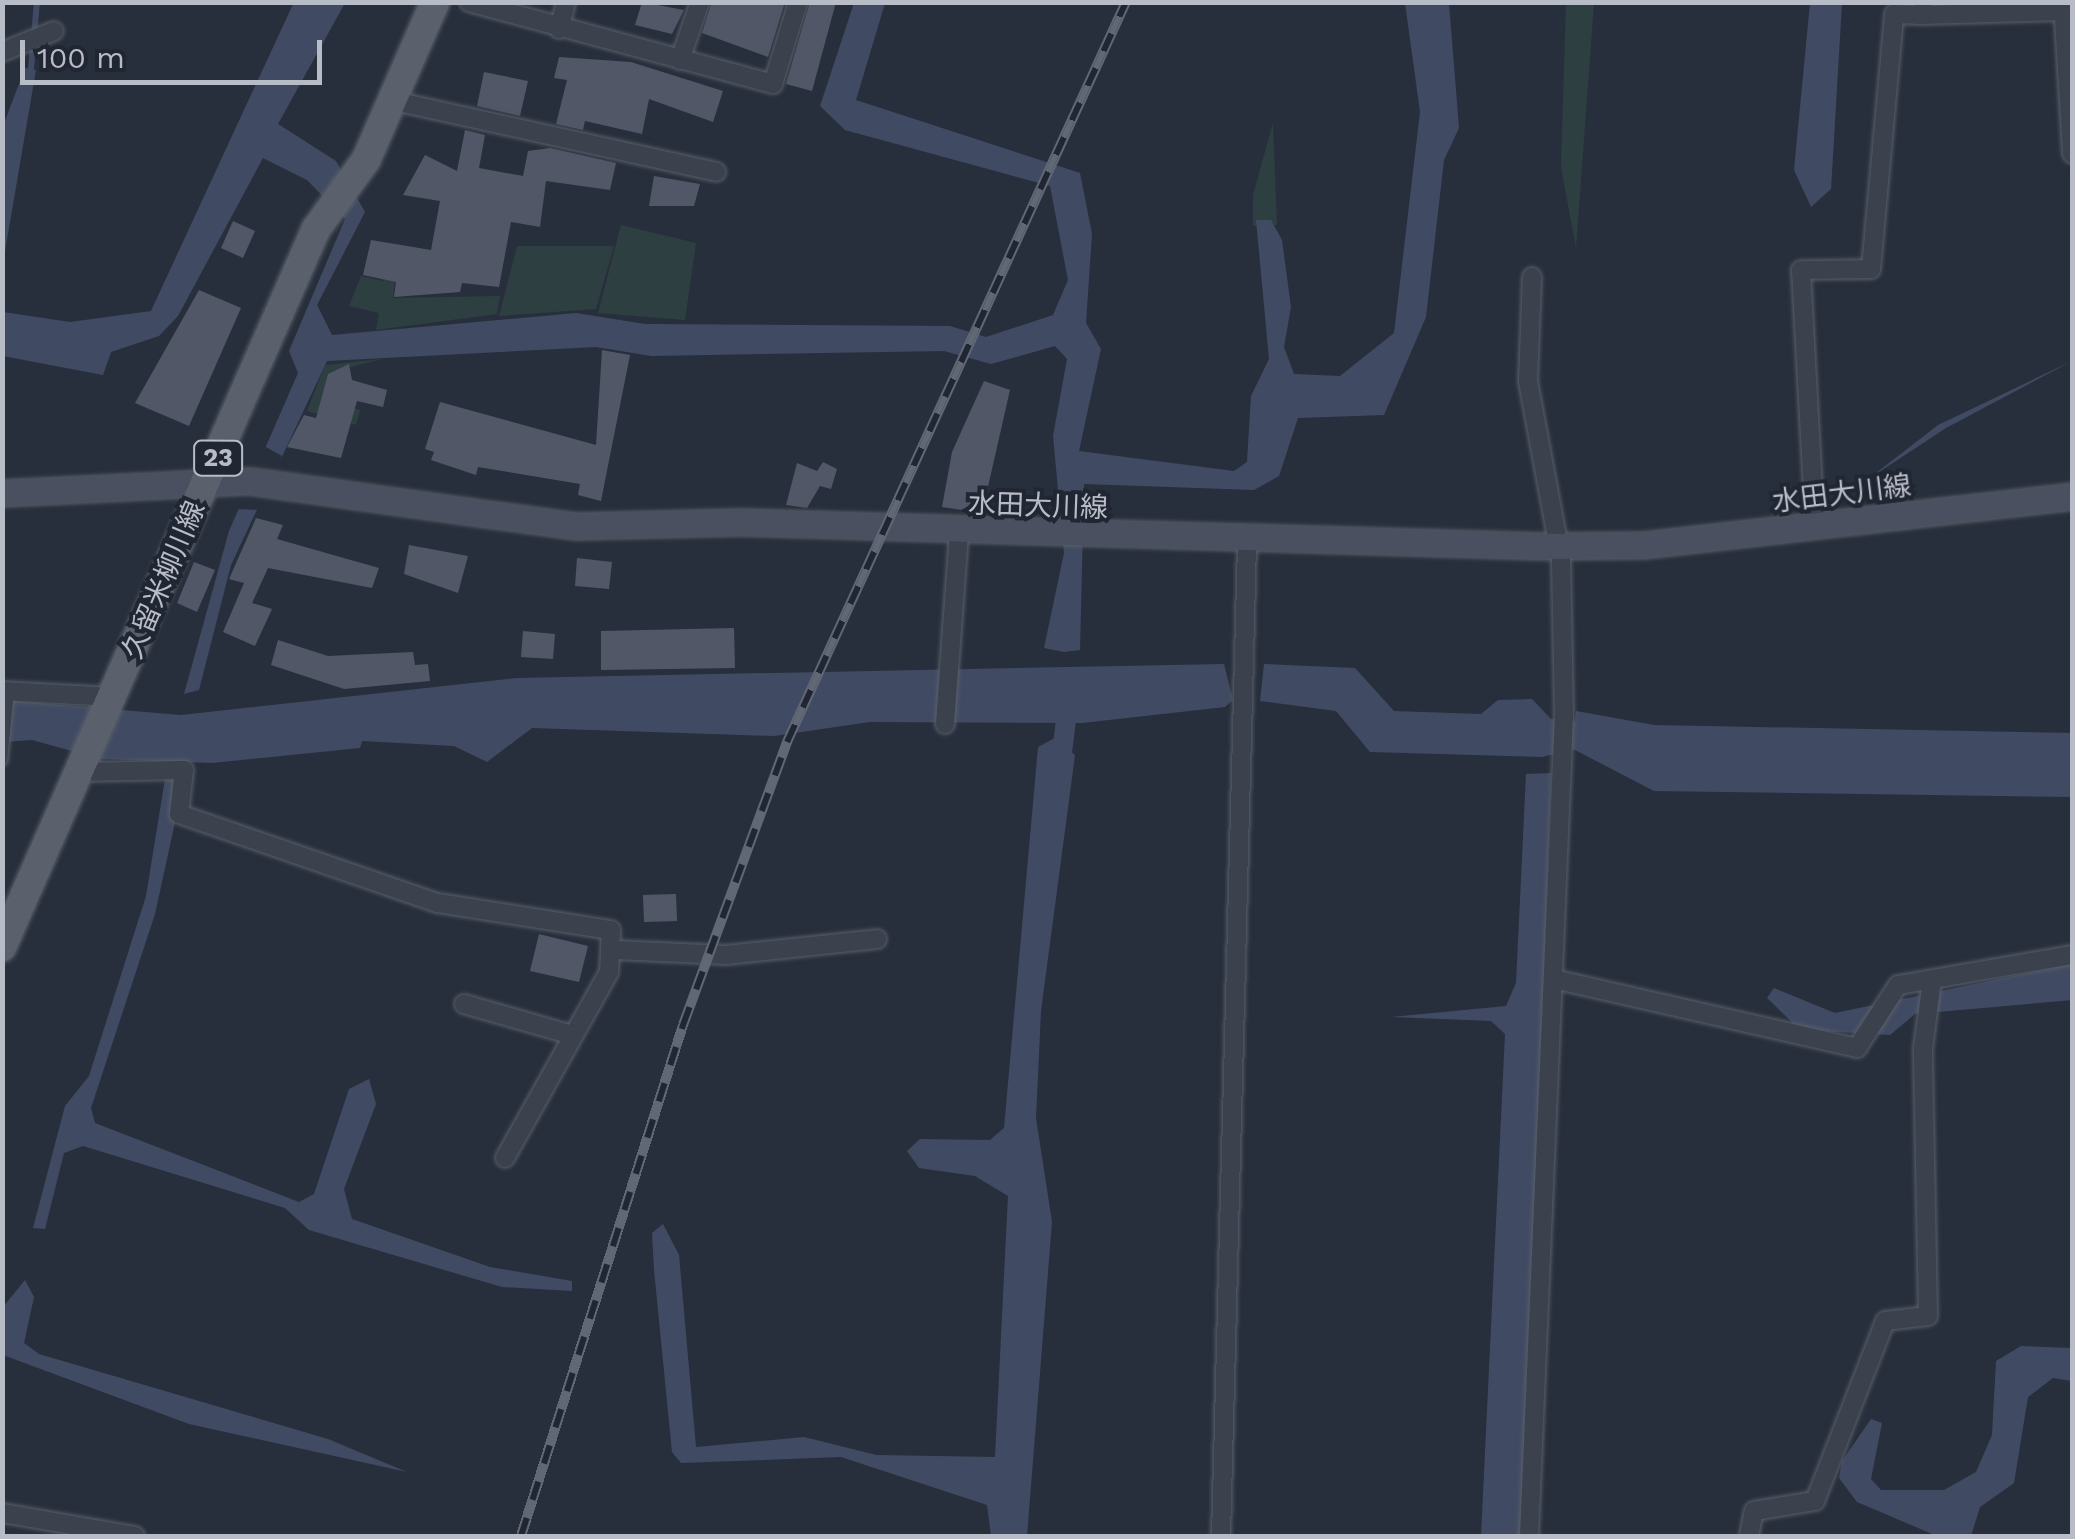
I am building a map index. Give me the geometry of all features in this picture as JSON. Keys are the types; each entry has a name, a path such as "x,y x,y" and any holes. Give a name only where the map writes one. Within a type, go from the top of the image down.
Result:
{"main road":[{"name":"久留米柳川線","path":"2,947 326,215 357,172 394,101 436,2"},
{"name":"水田大川線","path":"2,494 206,481 260,482 576,526 740,522 1247,542 1559,546 1815,528 2072,496"}],"street":[{"path":"469,2 773,84 798,2"},
{"path":"558,29 566,2"},
{"path":"680,60 700,2"},
{"path":"1815,528 1801,270 1871,269 1894,14 1923,9 2063,7 2072,154"},
{"path":"2,52 54,31"},
{"path":"394,101 716,172"},
{"path":"1529,1536 1558,980 1564,715 1559,546 1528,381 1532,277"},
{"path":"945,724 959,533"},
{"path":"1221,1536 1236,726 1247,542"},
{"path":"6,691 112,700"},
{"path":"83,766 184,770 179,814 438,903 611,930 616,950 505,1158"},
{"path":"616,950 726,955 878,939"},
{"path":"1558,980 1857,1048 1898,985 2072,956"},
{"path":"1750,1536 1754,1510 1814,1501 1885,1321 1928,1316 1923,1049 1932,980"},
{"path":"464,1004 572,1035"},
{"path":"2,1513 135,1536"}],"lane":[{"path":"2,760 7,744 6,691"}],"shaded area":[{"path":"1566,3 1594,3 1576,248 1561,167"},
{"path":"1273,123 1277,225 1253,226 1253,195"},
{"path":"621,225 696,243 685,320 598,313"},
{"path":"517,246 614,246 596,309 499,316"},
{"path":"396,268 393,298 500,296 497,314 376,330 379,313 349,306 361,276 383,281"},
{"path":"382,359 331,372 321,399 360,410 356,425 307,411 325,365"}],"water":[{"path":"294,2 345,3 278,124 336,161 365,212 317,305 332,335 576,313 645,324 950,326 986,337 1053,315 1068,280 1050,186 845,130 820,106 854,3 885,3 856,100 1080,173 1092,234 1086,323 1101,349 1079,451 1234,471 1247,462 1251,396 1269,359 1256,220 1271,220 1282,240 1291,307 1284,347 1294,374 1340,376 1394,333 1420,112 1405,3 1449,3 1459,128 1444,160 1426,317 1384,415 1298,418 1279,476 1254,490 1084,484 1080,650 1064,652 1044,648 1064,553 1053,436 1067,359 1055,346 991,364 944,351 651,356 596,347 327,361 231,565 199,690 184,694 229,531 298,373 289,351 345,219 307,180 263,158 178,316 159,336 111,352 103,375 3,356 3,312 70,322 151,311"},
{"path":"1810,3 1842,3 1831,189 1811,207 1794,170"},
{"path":"25,68 36,70 3,263 3,126"},
{"path":"2072,361 1946,428 1867,480 1938,425"},
{"path":"1224,664 1233,700 1225,707 1082,723 870,722 774,736 532,728 487,762 454,746 362,741 360,748 212,763 101,759 32,740 3,742 3,700 181,715 517,678"},
{"path":"1264,664 1355,668 1394,711 1481,714 1498,700 1532,699 1551,719 1575,721 1576,711 1654,725 2072,733 2072,797 1654,791 1573,749 1542,757 1370,752 1336,711 1260,701"},
{"path":"1055,738 1075,755 1041,1011 1036,1118 1052,1222 1027,1536 991,1536 987,1505 841,1457 681,1463 672,1452 654,1270 652,1233 663,1224 679,1255 696,1447 804,1437 876,1455 995,1457 1008,1196 975,1176 919,1168 907,1151 920,1139 990,1140 1004,1128 1038,747"},
{"path":"1551,773 1525,1536 1481,1536 1505,1034 1491,1021 1391,1017 1506,1006 1516,983 1526,774"},
{"path":"165,779 184,781 155,914 91,1108 95,1123 299,1202 314,1194 349,1089 369,1079 376,1104 344,1189 352,1219 490,1267 572,1281 572,1291 502,1287 309,1230 285,1208 83,1146 64,1153 45,1229 33,1228 65,1106 89,1076 146,896"},
{"path":"2072,964 2072,1000 1915,1014 1890,1035 1800,1030 1767,998 1774,988 1835,1013"},
{"path":"25,1280 34,1297 24,1343 39,1354 328,1439 407,1472 189,1424 3,1355 3,1307"},
{"path":"2021,1346 2072,1348 2072,1381 2053,1378 2028,1397 2014,1483 1980,1507 1971,1536 1937,1536 1857,1502 1839,1478 1842,1461 1871,1419 1882,1423 1871,1479 1881,1490 1944,1490 1976,1472 1992,1435 1996,1361"}],"pier":[{"path":"264,446 282,456 260,510 236,509"}],"building":[{"path":"642,2 684,10 672,34 635,25"},
{"path":"712,2 785,2 768,57 702,33"},
{"path":"810,2 836,2 812,91 786,84"},
{"path":"559,57 631,62 723,91 713,122 649,99 642,134 585,121 583,130 556,124 567,80 554,78"},
{"path":"484,72 528,81 520,116 477,106"},
{"path":"465,130 485,135 479,168 523,176 528,151 550,148 616,163 610,190 546,181 540,227 511,222 499,287 462,283 460,292 394,297 396,282 363,275 371,240 431,250 440,201 403,195 425,155 457,171"},
{"path":"654,176 700,184 694,206 649,206"},
{"path":"233,221 255,231 243,258 221,248"},
{"path":"199,290 241,308 189,426 135,403"},
{"path":"602,350 630,355 601,501 578,495 580,484 478,467 476,475 431,460 434,452 425,449 440,402 596,445"},
{"path":"349,364 352,380 387,390 383,407 357,401 341,458 287,447 304,415 316,418 328,374"},
{"path":"984,381 1010,390 982,513 942,507 952,452"},
{"path":"823,462 837,469 831,489 820,486 807,508 786,505 797,463 817,471"},
{"path":"256,518 283,525 277,539 379,568 372,588 268,568 252,603 272,609 255,646 223,632 244,583 229,579"},
{"path":"409,545 468,556 458,593 404,574"},
{"path":"577,558 612,562 609,589 575,586"},
{"path":"194,562 215,570 197,612 177,603"},
{"path":"734,628 735,668 601,670 601,631"},
{"path":"523,631 555,634 553,659 521,657"},
{"path":"278,640 328,656 413,652 415,665 428,664 430,681 344,689 271,665"},
{"path":"676,894 677,921 644,922 643,895"},
{"path":"539,934 588,946 579,982 530,971"}],"waterway":[{"path":"31,69 37,2"},
{"path":"1060,768 1069,697"}],"railway":[{"path":"521,1536 683,1025 787,742 1126,2"}]}
